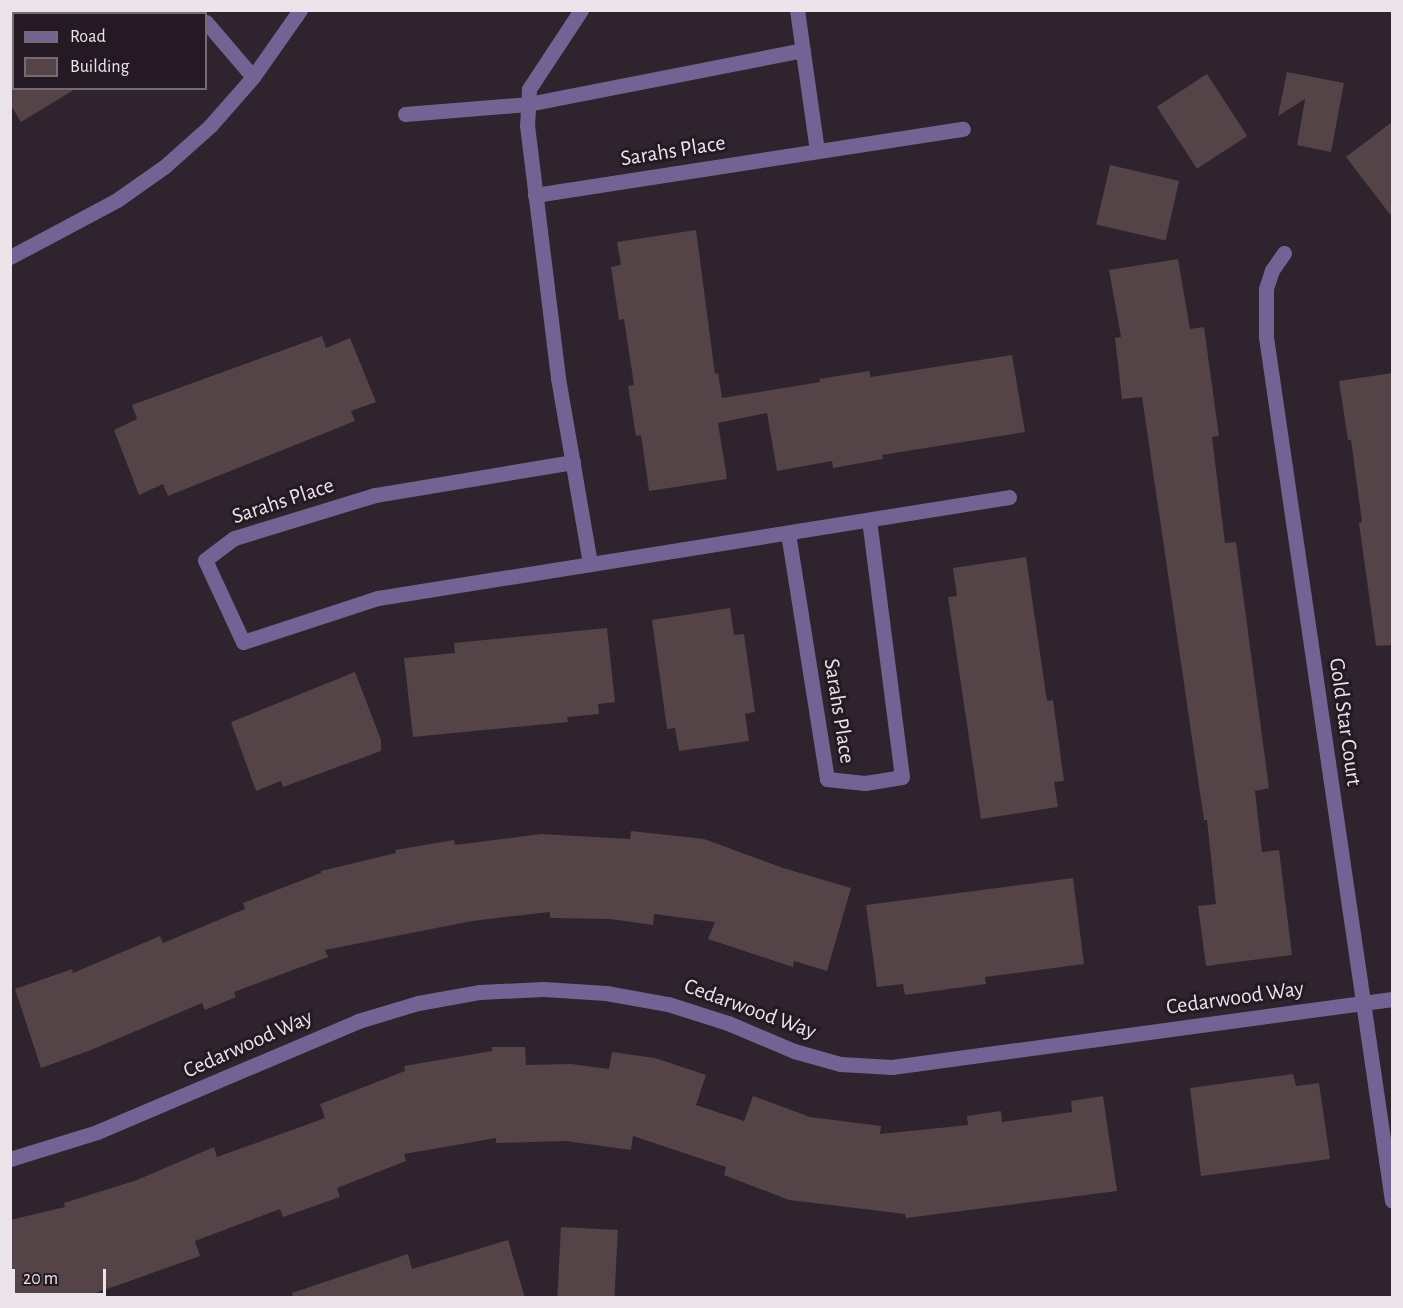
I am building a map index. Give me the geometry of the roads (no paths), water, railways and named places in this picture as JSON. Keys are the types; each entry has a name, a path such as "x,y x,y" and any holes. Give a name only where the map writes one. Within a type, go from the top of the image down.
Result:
{"street":[{"path":"10,257 117,200 164,168 210,126 253,77 300,10"},
{"path":"581,10 529,89 526,125 558,378 590,564"},
{"path":"797,10 817,151"},
{"path":"207,23 253,77"},
{"path":"405,114 528,104 803,50"},
{"name":"Sarahs Place","path":"535,195 963,129"},
{"name":"Gold Star Court","path":"1284,253 1272,270 1266,289 1266,337 1392,1201"},
{"name":"Sarahs Place","path":"573,462 375,495 234,538 205,560 243,642 378,598 1009,497"},
{"name":"Sarahs Place","path":"788,533 827,779 865,783 893,779 902,777 869,520"},
{"name":"Cedarwood Way","path":"10,1159 97,1132 358,1021 418,1003 480,992 543,989 606,993 668,1004 728,1023 794,1051 840,1064 892,1067 1392,999"}]}
